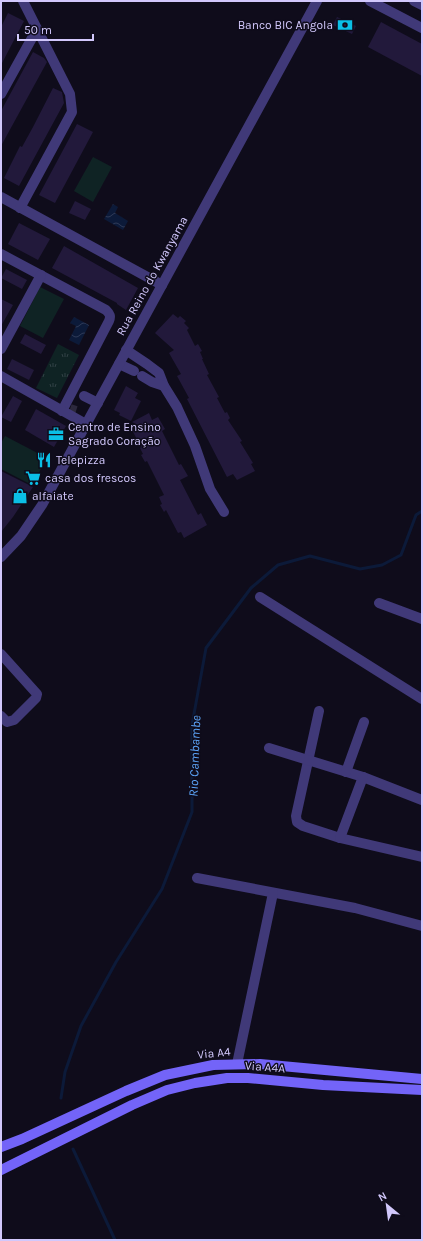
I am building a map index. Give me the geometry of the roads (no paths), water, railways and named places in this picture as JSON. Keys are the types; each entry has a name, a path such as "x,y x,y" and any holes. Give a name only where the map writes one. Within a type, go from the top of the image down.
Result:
{"main road":[{"name":"Via A4","path":"1,1147 165,1075 213,1065 260,1064 422,1079"},
{"name":"Via A4A","path":"1,1170 132,1105 167,1090 195,1082 227,1078 261,1078 323,1085 422,1090"}],"street":[{"path":"20,208 72,112 70,94 23,1"},
{"name":"Rua Reino do Kwanyama","path":"1,557 21,536 42,505 316,1"},
{"path":"370,1 422,28"},
{"path":"414,1 422,5"},
{"path":"1,94 37,29"},
{"path":"1,197 162,285"},
{"path":"1,254 106,310 109,314 109,321 79,393 68,409"},
{"path":"1,349 41,275"},
{"path":"126,350 159,373 164,386 177,407 195,446 210,489 224,512"},
{"path":"119,364 164,386"},
{"path":"1,376 68,409 88,421"},
{"path":"79,393 98,403"},
{"path":"68,409 88,421"},
{"path":"260,597 422,699"},
{"path":"380,603 422,619"},
{"path":"1,654 36,694 36,698 14,720 7,722 1,716"},
{"path":"319,711 296,816 297,822 303,826 340,838 422,857"},
{"path":"346,772 364,722"},
{"path":"269,748 363,777 422,800"},
{"path":"340,838 363,777"},
{"path":"198,878 355,908 422,926"},
{"path":"237,1064 272,893"}],"water":[{"path":"113,204 118,207 115,213 128,221 123,230 104,219"},
{"path":"74,317 89,325 79,345 69,340 76,326 70,323"}],"waterway":[{"name":"Rio Cambambe","path":"61,1098 65,1072 81,1026 116,962 162,889 192,812 192,725 206,648 251,588 278,565 310,556 360,569 382,565 401,555 416,515 422,511"},
{"name":"Rio Cambambe","path":"73,1149 115,1240"}],"tunnel":[{"path":"70,409 76,411"}],"place":[{"name":"Banco BIC Angola","path":"345,25"},
{"name":"Centro de Ensino Sagrado Coração","path":"56,434"},
{"name":"Telepizza","path":"44,460"},
{"name":"casa dos frescos","path":"33,478"},
{"name":"alfaiate","path":"20,496"}]}
